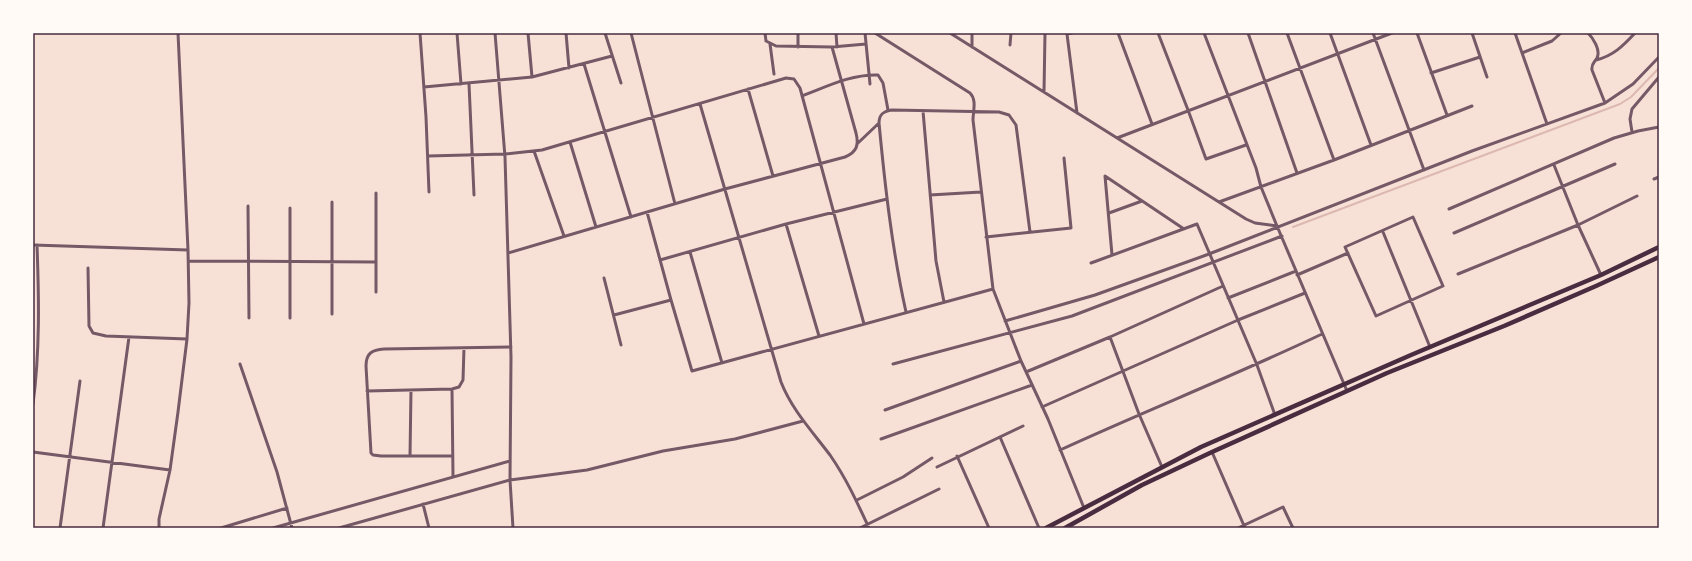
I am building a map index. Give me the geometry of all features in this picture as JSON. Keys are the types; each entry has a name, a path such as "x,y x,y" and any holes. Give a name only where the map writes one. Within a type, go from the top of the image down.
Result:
{"main road":[{"path":"1046,528 1201,447 1430,347 1601,275 1659,247"},
{"path":"1066,528 1142,485 1212,452 1387,373 1504,326 1659,257"}],"street":[{"path":"159,528 170,470 188,339 189,261 178,33"},
{"path":"420,33 429,192"},
{"path":"457,33 461,84"},
{"path":"495,33 505,154 511,348 510,480 512,528"},
{"path":"528,33 532,78"},
{"path":"566,33 570,68"},
{"path":"605,33 621,83"},
{"path":"631,33 675,204"},
{"path":"765,33 766,40 770,44 781,47 837,47 866,44"},
{"path":"798,33 798,47"},
{"path":"836,33 837,47"},
{"path":"865,33 870,84"},
{"path":"875,33 970,93 974,99 973,120 993,289 1021,361 1084,508"},
{"path":"950,33 1218,202 1255,223 1278,226"},
{"path":"972,33 972,47"},
{"path":"1010,45 1011,33"},
{"path":"1044,92 1045,33"},
{"path":"1072,33 1067,34 1077,113"},
{"path":"1118,33 1152,124"},
{"path":"1158,33 1206,159 1246,145"},
{"path":"1204,33 1256,168 1261,187 1347,391"},
{"path":"1248,33 1297,173"},
{"path":"1287,33 1334,160"},
{"path":"1330,33 1371,145"},
{"path":"1373,33 1424,170"},
{"path":"1117,138 1392,33"},
{"path":"1417,33 1447,115"},
{"path":"1472,33 1487,77"},
{"path":"1515,33 1547,124"},
{"path":"1522,53 1549,43 1561,33"},
{"path":"1588,33 1594,40 1598,51 1598,56 1592,66 1592,70 1605,103"},
{"path":"1596,60 1614,54 1635,33"},
{"path":"770,44 774,74"},
{"path":"508,253 850,154 856,150 858,143 832,47"},
{"path":"424,86 469,84 532,78 612,56"},
{"path":"1431,73 1480,57"},
{"path":"1005,321 1095,296 1209,254 1424,170 1605,103 1633,84 1659,57"},
{"path":"584,64 631,217"},
{"path":"802,96 842,80 878,76 883,82 888,110"},
{"path":"1632,132 1630,119 1632,109 1659,77"},
{"path":"428,156 505,154 534,151 605,132 786,78 792,78 797,82 802,96 835,211 864,324"},
{"path":"469,84 474,195"},
{"path":"748,89 773,176"},
{"path":"700,104 740,238 771,350 786,395 847,482 857,500 868,526"},
{"path":"1218,202 1334,160 1472,106"},
{"path":"906,312 896,264 879,123 880,116 888,110 1006,113 1011,117 1016,125 1030,232"},
{"path":"923,111 936,261 944,302"},
{"path":"858,143 879,123"},
{"path":"1449,209 1632,132 1659,127"},
{"path":"570,142 596,227"},
{"path":"534,151 564,236"},
{"path":"986,237 1071,228 1064,158"},
{"path":"1454,233 1615,164"},
{"path":"1554,165 1601,275"},
{"path":"1112,255 1105,176 1184,229"},
{"path":"1654,179 1659,177"},
{"path":"930,195 981,192"},
{"path":"376,193 376,292"},
{"path":"1458,274 1578,224 1637,196"},
{"path":"660,260 786,224 887,198"},
{"path":"1109,213 1142,201"},
{"path":"332,202 332,314"},
{"path":"248,206 249,318"},
{"path":"290,208 290,318"},
{"path":"648,212 671,300 692,371 993,289"},
{"path":"1413,217 1443,286 1376,316 1345,248 1383,232 1413,217"},
{"path":"786,224 819,336"},
{"path":"1091,263 1197,224 1257,365 1276,415"},
{"path":"1383,232 1430,347"},
{"path":"893,364 1072,316 1282,236"},
{"path":"33,245 188,250"},
{"path":"33,404 37,361 39,304 37,245"},
{"path":"690,252 722,363"},
{"path":"1298,276 1348,253"},
{"path":"189,261 376,262"},
{"path":"88,268 89,317 91,330 96,334 129,337 188,339"},
{"path":"1228,298 1296,271"},
{"path":"604,278 621,345"},
{"path":"1026,372 1110,337 1223,286"},
{"path":"1042,407 1238,320 1305,293"},
{"path":"614,315 671,300"},
{"path":"1060,450 1139,414 1257,365 1322,334"},
{"path":"103,528 129,337"},
{"path":"1110,337 1139,414 1162,467"},
{"path":"367,391 452,389 459,387 463,380 464,348"},
{"path":"452,456 381,456 373,455 371,453 366,361 369,354 372,351 384,349 511,348"},
{"path":"885,410 1021,361"},
{"path":"240,364 278,472 292,528"},
{"path":"60,528 80,381"},
{"path":"880,439 1032,385"},
{"path":"452,389 453,476"},
{"path":"410,456 411,390"},
{"path":"339,528 510,480 587,470 663,450 735,439 803,421"},
{"path":"937,467 957,456 1023,426"},
{"path":"1000,437 1039,528"},
{"path":"33,452 170,470"},
{"path":"1212,452 1245,527"},
{"path":"957,456 989,528"},
{"path":"857,500 903,477 932,458"},
{"path":"273,528 510,460"},
{"path":"860,528 868,526 939,489"},
{"path":"424,504 429,528"},
{"path":"1238,528 1245,527 1283,507 1293,528"},
{"path":"221,528 287,508"}],"waterway":[{"path":"1293,227 1620,104 1631,97 1659,68"}]}
